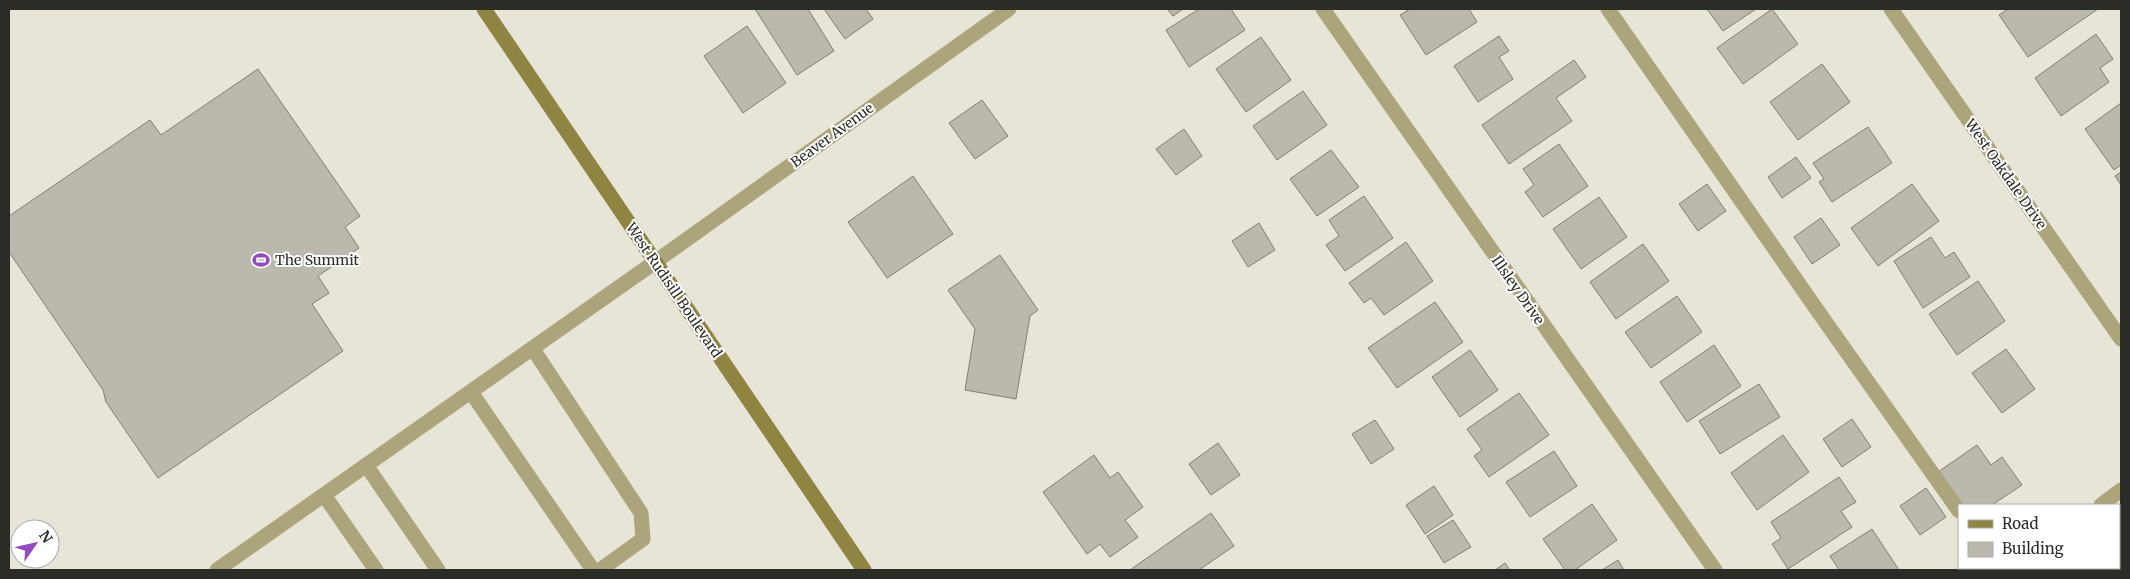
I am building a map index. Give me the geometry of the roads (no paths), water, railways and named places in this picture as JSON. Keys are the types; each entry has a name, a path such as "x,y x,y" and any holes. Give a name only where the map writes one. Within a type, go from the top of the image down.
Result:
{"street":[{"name":"West Rudisill Boulevard","path":"484,9 864,570"},
{"name":"Beaver Avenue","path":"217,570 533,349 1009,9"},
{"name":"Illsley Drive","path":"1323,9 1715,570"},
{"path":"1608,9 1958,510"},
{"name":"West Oakdale Drive","path":"1891,9 2121,339"},
{"path":"533,349 641,513 643,539 600,570"},
{"path":"471,392 593,570"},
{"path":"366,466 438,570"},
{"path":"2102,504 2121,490"},
{"path":"324,495 376,570"}],"place":[{"name":"The Summit","path":"261,260"}]}
